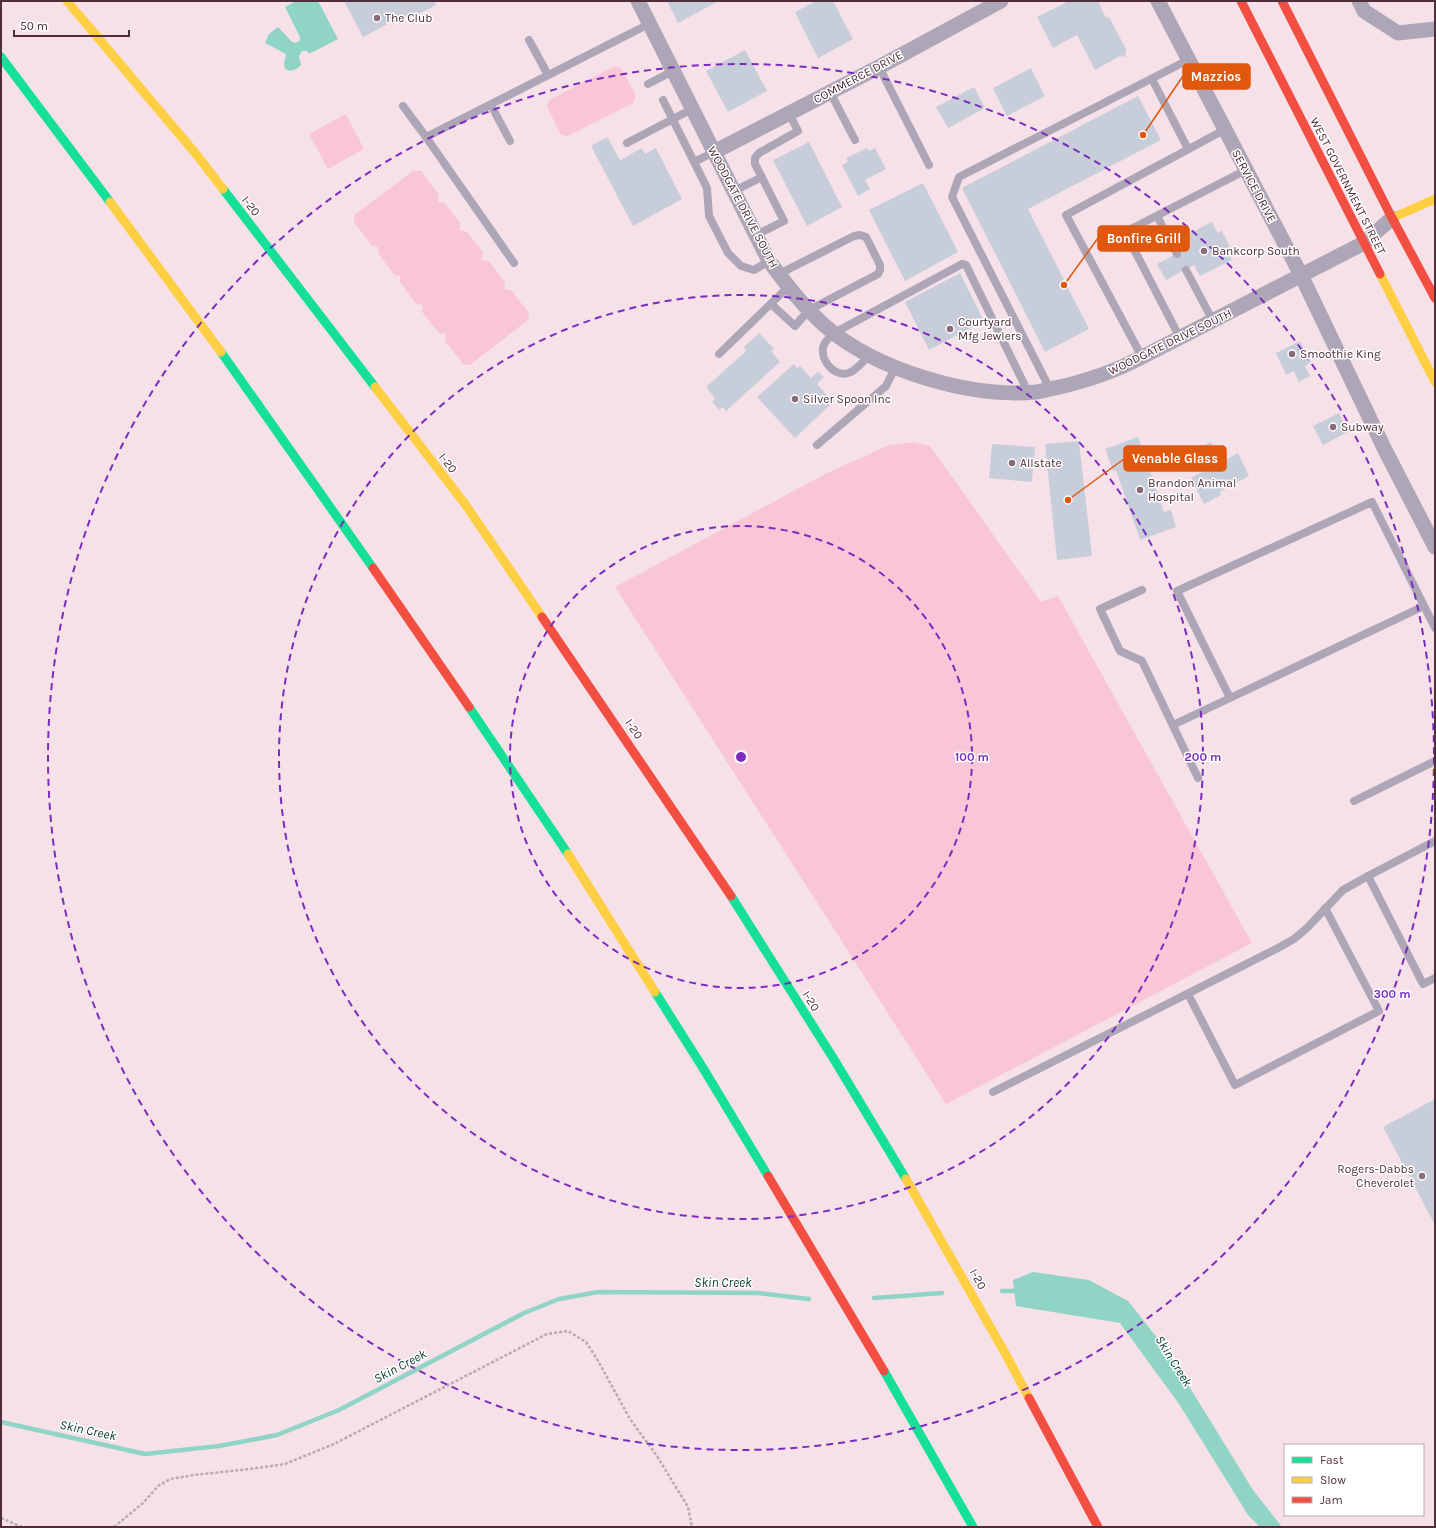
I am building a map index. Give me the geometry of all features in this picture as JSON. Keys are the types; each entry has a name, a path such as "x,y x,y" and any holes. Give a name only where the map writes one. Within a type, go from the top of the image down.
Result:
{"main road":[{"name":"I-20","path":"67,1 196,154 465,504 713,868 830,1054 924,1209 1016,1374 1098,1527"},
{"name":"WEST GOVERNMENT STREET","path":"1240,1 1435,382"},
{"name":"WEST GOVERNMENT STREET","path":"1282,1 1392,218 1435,298"},
{"path":"1,57 170,281 244,383 390,591 565,850 703,1068 902,1401 973,1527"},
{"path":"1392,218 1435,199"}],"street":[{"name":"WOODGATE DRIVE SOUTH","path":"638,1 769,261 795,296 834,333 869,355 895,368 921,378 964,388 1005,392 1028,392 1078,383 1112,372 1142,358 1301,275"},
{"name":"COMMERCE DRIVE","path":"714,152 879,67 1001,1"},
{"name":"SERVICE DRIVE","path":"1158,1 1301,275 1384,448 1435,546"},
{"path":"1359,1 1364,11 1398,33 1435,29"},
{"path":"1301,275 1364,243 1392,218"}],"lane":[{"path":"426,137 649,24"},
{"path":"529,40 548,75"},
{"path":"1050,389 952,197 960,177 1188,60"},
{"path":"879,67 929,165"},
{"path":"648,84 673,71"},
{"path":"1152,79 1188,149"},
{"path":"830,92 855,140"},
{"path":"663,100 707,188 709,216 728,253 741,266 754,270 769,261"},
{"path":"491,105 510,141"},
{"path":"403,106 514,263"},
{"path":"627,143 692,109"},
{"path":"756,235 784,221 755,164 755,158 759,153 798,131 789,113"},
{"path":"1142,358 1066,215 1224,130"},
{"path":"694,162 714,152"},
{"path":"1180,338 1125,232 1246,170"},
{"path":"734,191 762,177"},
{"path":"1157,216 1177,254"},
{"path":"771,304 795,326 809,310 878,274 880,265 866,237 860,235 854,236 779,274"},
{"path":"869,355 858,367 843,374 836,372 828,366 825,360 823,348 826,340 834,333 962,264 966,265 1028,392"},
{"path":"1186,270 1213,321"},
{"path":"719,354 788,287"},
{"path":"817,445 886,386 895,368"},
{"path":"1230,698 1177,591 1372,502 1435,628"},
{"path":"1142,590 1100,609 1120,651 1142,660 1198,778"},
{"path":"1174,725 1424,606"},
{"path":"1354,801 1435,761"},
{"path":"993,1092 1291,941 1311,924 1343,890 1435,841"},
{"path":"1368,876 1423,984 1435,978"},
{"path":"1188,994 1235,1085 1379,1011 1325,908"}],"path":[{"path":"114,1527 143,1503 158,1486 170,1479 285,1464 334,1444 547,1334 568,1331 586,1342 597,1358 630,1419 657,1456 688,1507 692,1527"},
{"path":"1,1518 22,1527"}],"shaded area":[{"path":"296,1 318,1 338,39 309,54 307,51 302,51 299,56 301,65 294,70 287,70 284,64 286,54 265,43 269,34 278,27 292,42 296,43 300,40 300,37 285,7"},
{"path":"615,66 621,68 636,96 633,103 568,136 561,135 547,107 549,100"},
{"path":"346,114 364,149 328,169 309,134"},
{"path":"413,171 421,171 439,195 438,202 445,203 460,223 460,230 467,232 483,252 482,260 489,261 505,282 504,289 511,290 529,313 528,320 470,365 464,365 445,341 446,334 439,333 422,312 423,305 416,304 400,282 400,276 394,275 378,253 378,247 372,246 354,222 354,215"},
{"path":"914,442 930,446 1041,602 1058,596 1252,943 946,1104 615,587 825,474 889,445"},
{"path":"1033,1272 1089,1280 1128,1301 1166,1349 1253,1490 1282,1527 1260,1527 1248,1515 1179,1404 1120,1323 1016,1306 1013,1280"}],"building":[{"name":"The Club","path":"344,1 434,1 436,5 407,20 405,15 363,37"},
{"path":"667,1 716,1 717,2 678,23"},
{"path":"816,1 833,1 853,39 818,58 795,12"},
{"path":"1069,1 1098,1 1106,18 1109,17 1126,49 1124,57 1120,56 1095,70 1077,35 1053,48 1037,17"},
{"path":"745,50 767,91 728,112 706,71"},
{"path":"1031,68 1045,96 1007,116 993,88"},
{"path":"974,87 985,108 948,128 936,107"},
{"path":"1138,96 1161,140 1028,209 1089,329 1045,352 962,188"},
{"path":"607,137 620,160 642,148 645,154 656,148 682,199 633,226 591,146"},
{"path":"809,142 842,207 807,226 773,160"},
{"path":"867,148 869,151 875,148 886,169 865,180 870,189 858,196 842,165 848,162 846,158"},
{"path":"923,183 958,252 905,281 869,210"},
{"name":"Bankcorp South","path":"1212,222 1218,233 1222,231 1230,247 1226,249 1232,260 1200,276 1194,265 1166,280 1157,264 1186,249 1180,238"},
{"path":"960,273 984,321 929,350 905,302"},
{"path":"759,333 774,349 771,351 780,362 726,411 723,407 719,410 712,402 715,398 706,387 746,351 744,347"},
{"path":"1300,341 1311,362 1305,366 1310,376 1299,382 1294,371 1286,375 1276,353"},
{"name":"Silver Spoon Inc","path":"794,364 797,368 800,366 811,378 818,372 824,377 817,384 833,402 795,438 757,397"},
{"path":"1339,413 1348,432 1323,445 1313,426"},
{"name":"Brandon Animal Hospital","path":"1138,437 1164,512 1171,510 1176,527 1140,540 1116,470 1113,471 1105,449"},
{"path":"1079,441 1092,556 1057,560 1045,444"},
{"path":"1211,442 1222,462 1238,453 1249,476 1219,492 1221,495 1204,504 1191,478 1207,469 1197,449"},
{"path":"992,444 1035,447 1032,482 989,478"},
{"name":"Rogers-Dabbs Cheverolet","path":"1435,1099 1435,1225 1383,1127"}],"waterway":[{"name":"Skin Creek","path":"1002,1291 1019,1291"},
{"name":"Skin Creek","path":"1,1422 145,1454 219,1446 277,1435 339,1410 524,1313 559,1299 598,1292 758,1293 809,1299"},
{"name":"Skin Creek","path":"874,1298 942,1293"}],"traffic: fast":[{"path":"1,57 110,202"},
{"path":"223,189 375,387"},
{"path":"221,352 373,568"},
{"path":"469,707 568,854"},
{"path":"731,896 835,1061 906,1179"},
{"path":"655,992 768,1176"},
{"path":"884,1371 973,1527"}],"traffic: slow":[{"path":"67,1 196,154 223,189"},
{"path":"1392,218 1435,199"},
{"path":"110,202 221,352"},
{"path":"1380,274 1435,382"},
{"path":"375,387 465,504 542,617"},
{"path":"568,854 655,992"},
{"path":"906,1179 1029,1398"}],"traffic: jam":[{"path":"1241,1 1380,274"},
{"path":"1282,1 1392,218 1435,298"},
{"path":"373,568 469,707"},
{"path":"542,617 731,896"},
{"path":"768,1176 884,1371"},
{"path":"1029,1398 1098,1527"}],"place":[{"name":"The Club","path":"377,18"},
{"name":"Mazzios","path":"1143,135"},
{"name":"Bankcorp South","path":"1204,251"},
{"name":"Bonfire Grill","path":"1064,285"},
{"name":"Courtyard Mfg Jewlers","path":"950,329"},
{"name":"Smoothie King","path":"1292,354"},
{"name":"Silver Spoon Inc","path":"795,399"},
{"name":"Subway","path":"1333,427"},
{"name":"Allstate","path":"1012,463"},
{"name":"Brandon Animal Hospital","path":"1140,490"},
{"name":"Venable Glass","path":"1068,500"},
{"name":"Rogers-Dabbs Cheverolet","path":"1422,1176"}]}
